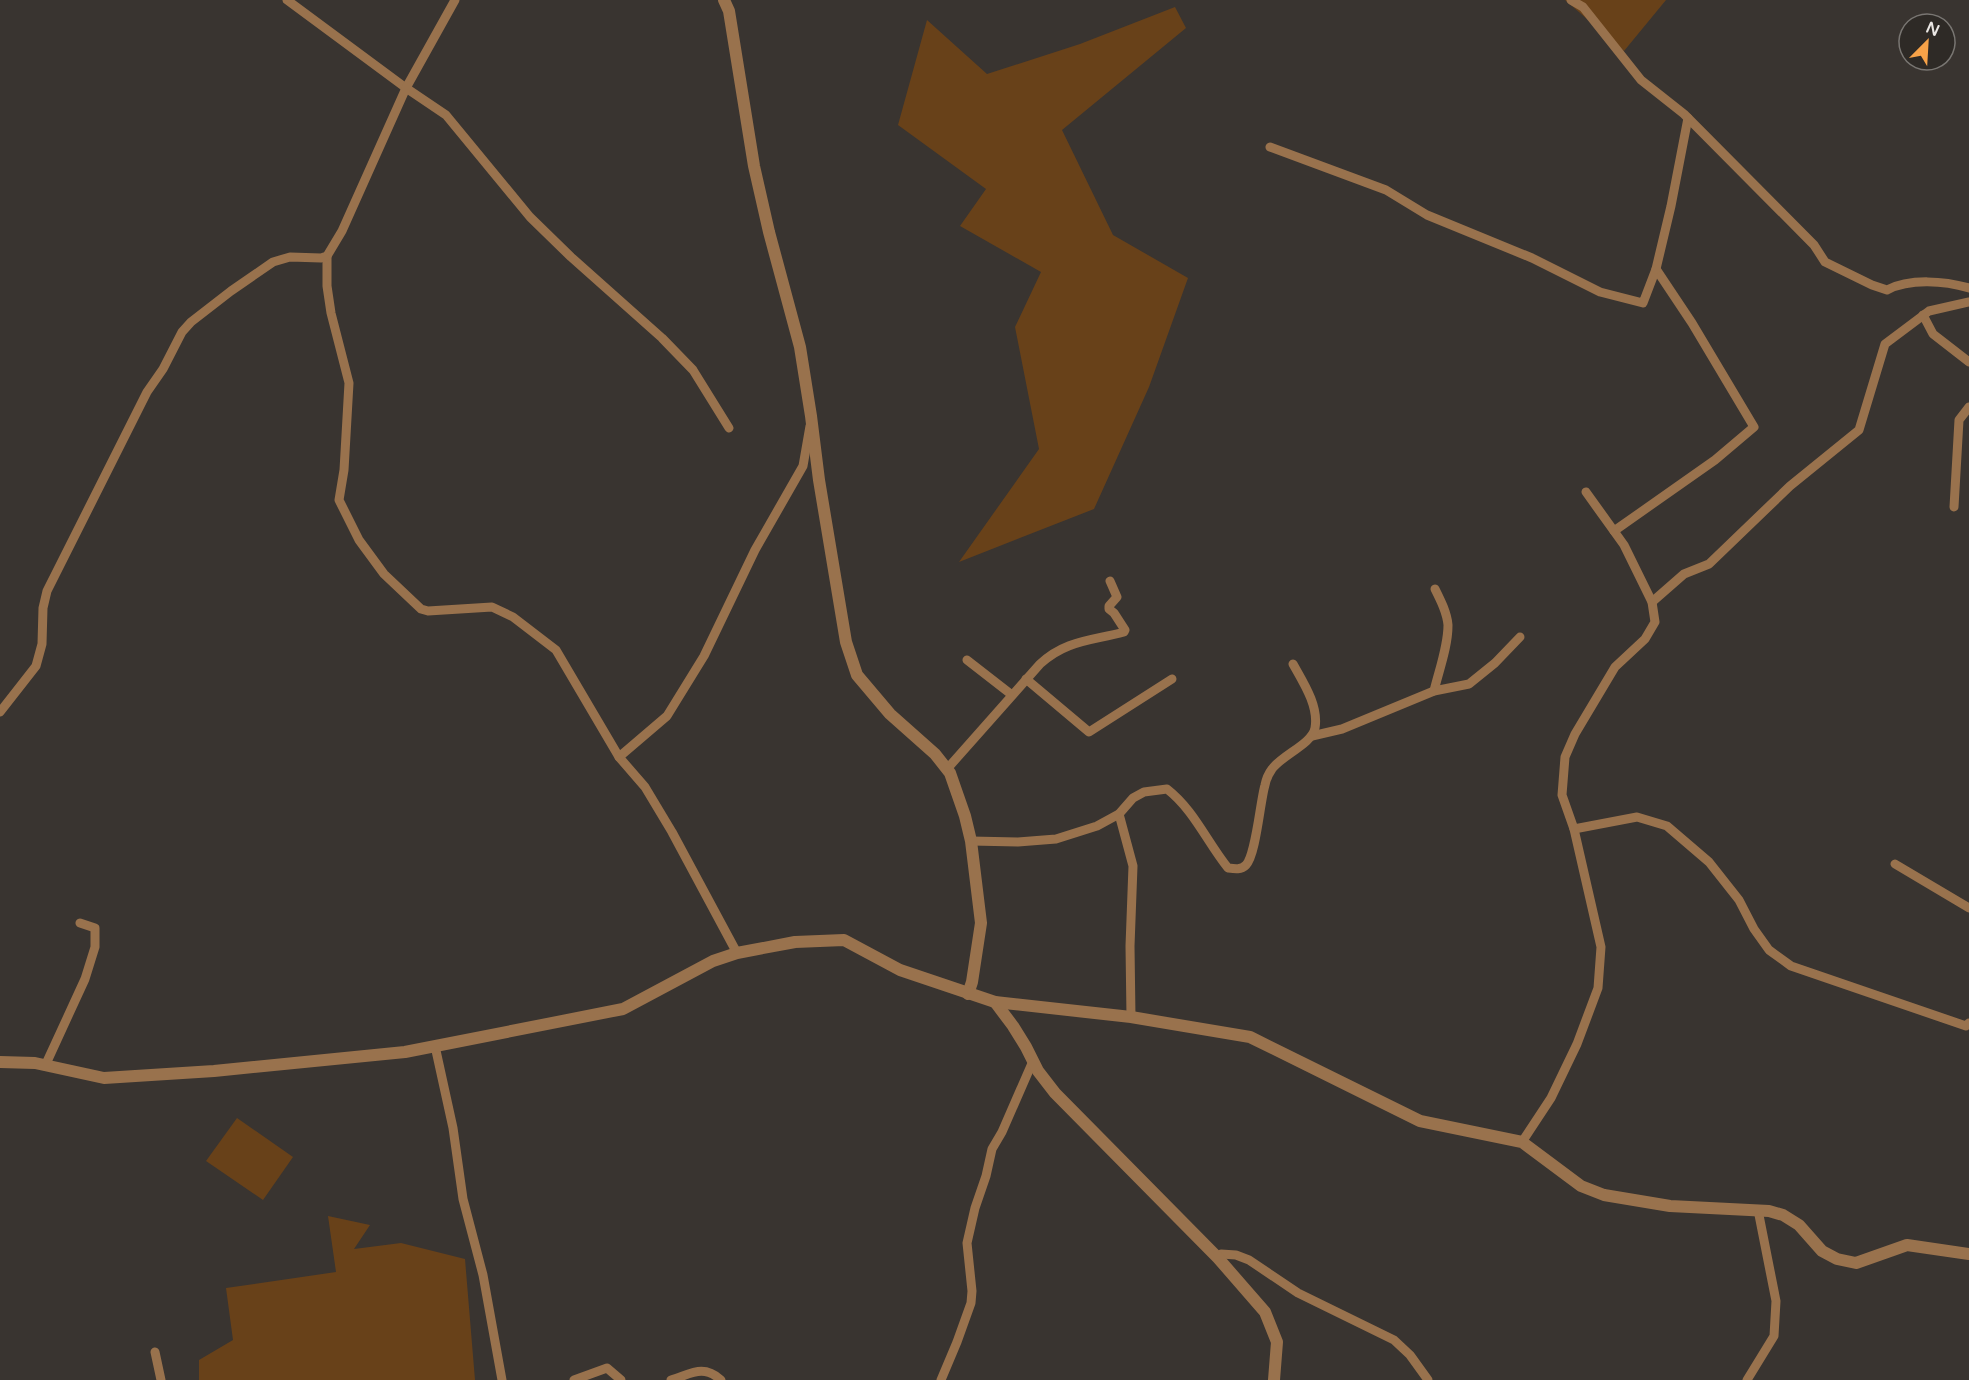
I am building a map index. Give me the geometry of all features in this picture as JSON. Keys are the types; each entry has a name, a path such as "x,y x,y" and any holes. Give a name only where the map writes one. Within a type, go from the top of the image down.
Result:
{"street":[{"path":"287,0 446,115 530,217 662,338 693,370 729,428"},
{"path":"455,0 406,88 342,231 327,256 327,286 331,313 349,383 344,470 339,500 359,540 384,574 421,609 428,611 492,607 513,617 556,650 619,757 650,796 737,953"},
{"path":"724,0 729,11 754,166 800,347 846,642 857,675 890,714 935,754 950,773 965,816 971,841 981,923 969,994"},
{"path":"1571,0 1583,7 1641,80 1688,118 1814,245 1826,262 1887,290 1898,284 1934,282 1969,288"},
{"path":"1270,147 1386,190 1427,215 1532,258 1600,292 1643,303 1656,269 1688,118"},
{"path":"0,712 36,666 42,644 43,608 47,591 147,392 163,369 182,332 191,322 231,291 273,262 290,257 321,258 327,256"},
{"path":"1614,531 1715,460 1755,427 1692,322 1656,269"},
{"path":"1652,602 1684,574 1709,564 1790,486 1859,430 1885,344 1929,310 1969,302"},
{"path":"1923,315 1933,334 1969,362"},
{"path":"1954,507 1959,420 1969,407"},
{"path":"619,757 667,716 704,656 755,550 803,466 811,416"},
{"path":"1522,1142 1551,1098 1577,1044 1598,988 1601,947 1575,829 1562,795 1565,757 1575,734 1615,667 1645,639 1655,622 1652,602 1624,545 1586,492"},
{"path":"947,769 1026,679 1053,652 1069,645 1124,632 1125,630 1114,613 1109,609 1117,597 1110,581"},
{"path":"1434,691 1448,624 1435,589"},
{"path":"971,841 1018,842 1056,839 1097,826 1119,814 1133,798 1144,792 1167,789 1179,798 1194,816 1228,868 1239,869 1246,865 1251,853 1265,784 1273,768 1312,736 1342,729 1434,691 1469,684 1495,663 1520,637"},
{"path":"967,660 1012,695"},
{"path":"1293,664 1308,690 1314,713 1315,727 1312,736"},
{"path":"1026,679 1089,732 1172,680"},
{"path":"1119,814 1133,867 1130,946 1131,1017"},
{"path":"1575,829 1637,817 1667,826 1709,862 1739,900 1754,929 1769,950 1791,966 1965,1026 1969,1023"},
{"path":"1895,864 1969,908"},
{"path":"45,1066 81,987 95,947 95,928 80,923"},
{"path":"0,1062 35,1063 104,1078 214,1071 405,1052 623,1008 713,961 737,953 795,942 844,940 900,970 995,1002 1131,1017 1250,1037 1420,1121 1522,1142 1581,1186 1604,1195 1670,1206 1769,1210 1799,1225 1822,1251 1837,1259 1856,1263 1907,1245 1969,1254"},
{"path":"995,1002 1013,1026 1054,1094 1218,1258 1264,1311 1277,1342 1274,1380"},
{"path":"435,1046 453,1128 463,1199 483,1275 502,1380"},
{"path":"941,1380 971,1303 967,1243 992,1149 1002,1132 1033,1061"},
{"path":"1747,1380 1774,1336 1776,1301 1758,1210"},
{"path":"1218,1258 1221,1254 1236,1255 1250,1260 1298,1293 1394,1340 1410,1355 1428,1380"},
{"path":"155,1352 162,1380"},
{"path":"574,1380 607,1368 621,1380"},
{"path":"671,1380 699,1370 714,1374 721,1380"}],"shaded area":[{"path":"1565,0 1666,0 1624,51"},
{"path":"1175,7 1186,28 1062,130 1113,235 1188,278 1149,387 1094,509 959,562 1039,449 1015,327 1041,272 960,226 986,189 898,125 927,20 987,74 1080,44"},
{"path":"237,1118 293,1157 263,1200 206,1161"},
{"path":"328,1216 370,1225 354,1249 401,1243 465,1259 475,1380 199,1380 199,1360 233,1340 226,1288 336,1272"}]}
